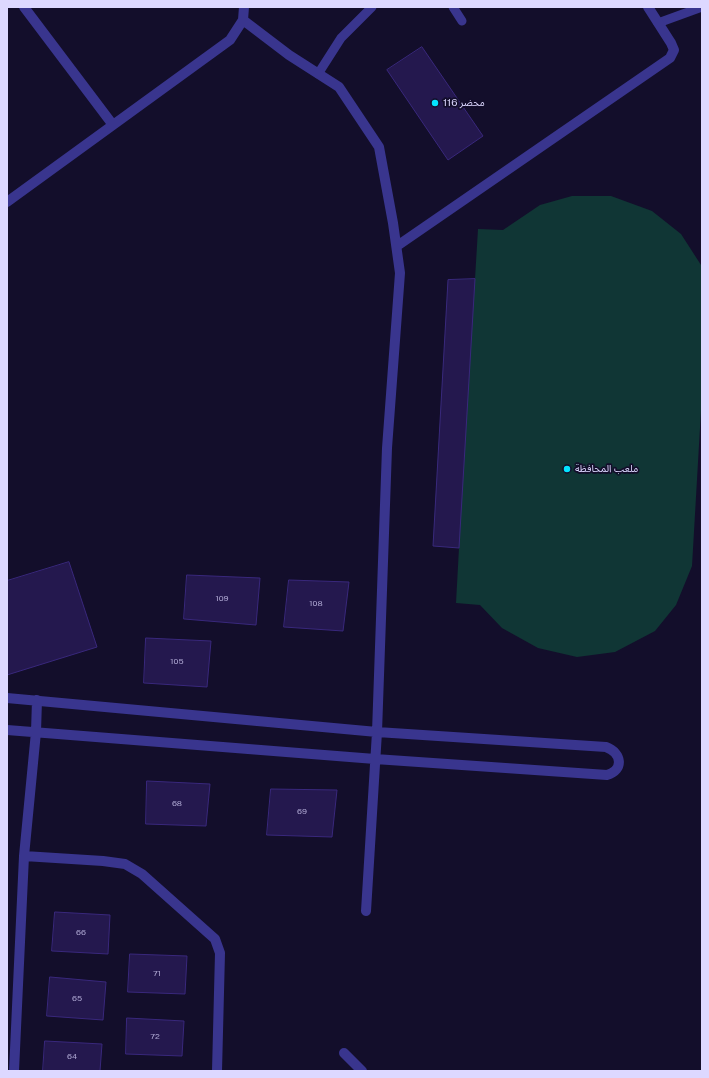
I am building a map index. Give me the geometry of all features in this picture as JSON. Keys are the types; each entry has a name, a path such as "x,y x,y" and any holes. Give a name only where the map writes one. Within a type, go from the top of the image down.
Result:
{"street":[{"path":"24,7 113,125"},
{"path":"7,202 230,40 243,20 244,7"},
{"path":"397,246 670,58 674,50 671,43 648,7"},
{"path":"243,20 289,55 339,87 379,147 397,246 400,273 387,448 377,732 366,911"},
{"path":"7,698 377,732 606,748 611,749 616,753 618,764 612,774 607,775 375,759 7,730"},
{"path":"14,1071 24,856 36,732 37,700"},
{"path":"24,856 103,861 125,864 142,874 215,939 220,953 217,1071"},
{"path":"344,1053 362,1071"}],"lane":[{"path":"318,74 342,38 372,7"},
{"path":"453,7 462,21"},
{"path":"658,23 702,7"}],"green space":[{"name":"ملعب المحافظة","path":"572,196 611,196 652,211 681,234 701,265 702,269 702,393 692,566 676,605 655,631 615,652 577,657 538,648 502,628 480,605 456,603 459,548 433,546 448,280 475,279 478,229 503,230 540,205"}],"building":[{"name":"محضر 116","path":"422,47 483,136 448,160 387,70"},
{"path":"475,279 459,548 433,546 448,280"},
{"path":"69,562 97,647 7,675 7,581"},
{"path":"187,575 260,578 256,625 184,619"},
{"path":"289,580 349,582 343,631 284,627"},
{"path":"146,638 211,641 207,687 144,683"},
{"path":"147,781 210,784 206,826 146,824"},
{"path":"271,789 337,790 332,837 267,835"},
{"path":"55,912 110,915 108,954 52,951"},
{"path":"130,954 187,956 185,994 128,992"},
{"path":"50,977 106,982 103,1020 47,1016"},
{"path":"127,1018 184,1021 182,1056 126,1054"},
{"path":"45,1041 102,1044 100,1071 43,1071"}],"place":[{"name":"محضر 116","path":"435,103"},
{"name":"ملعب المحافظة","path":"567,469"}]}
